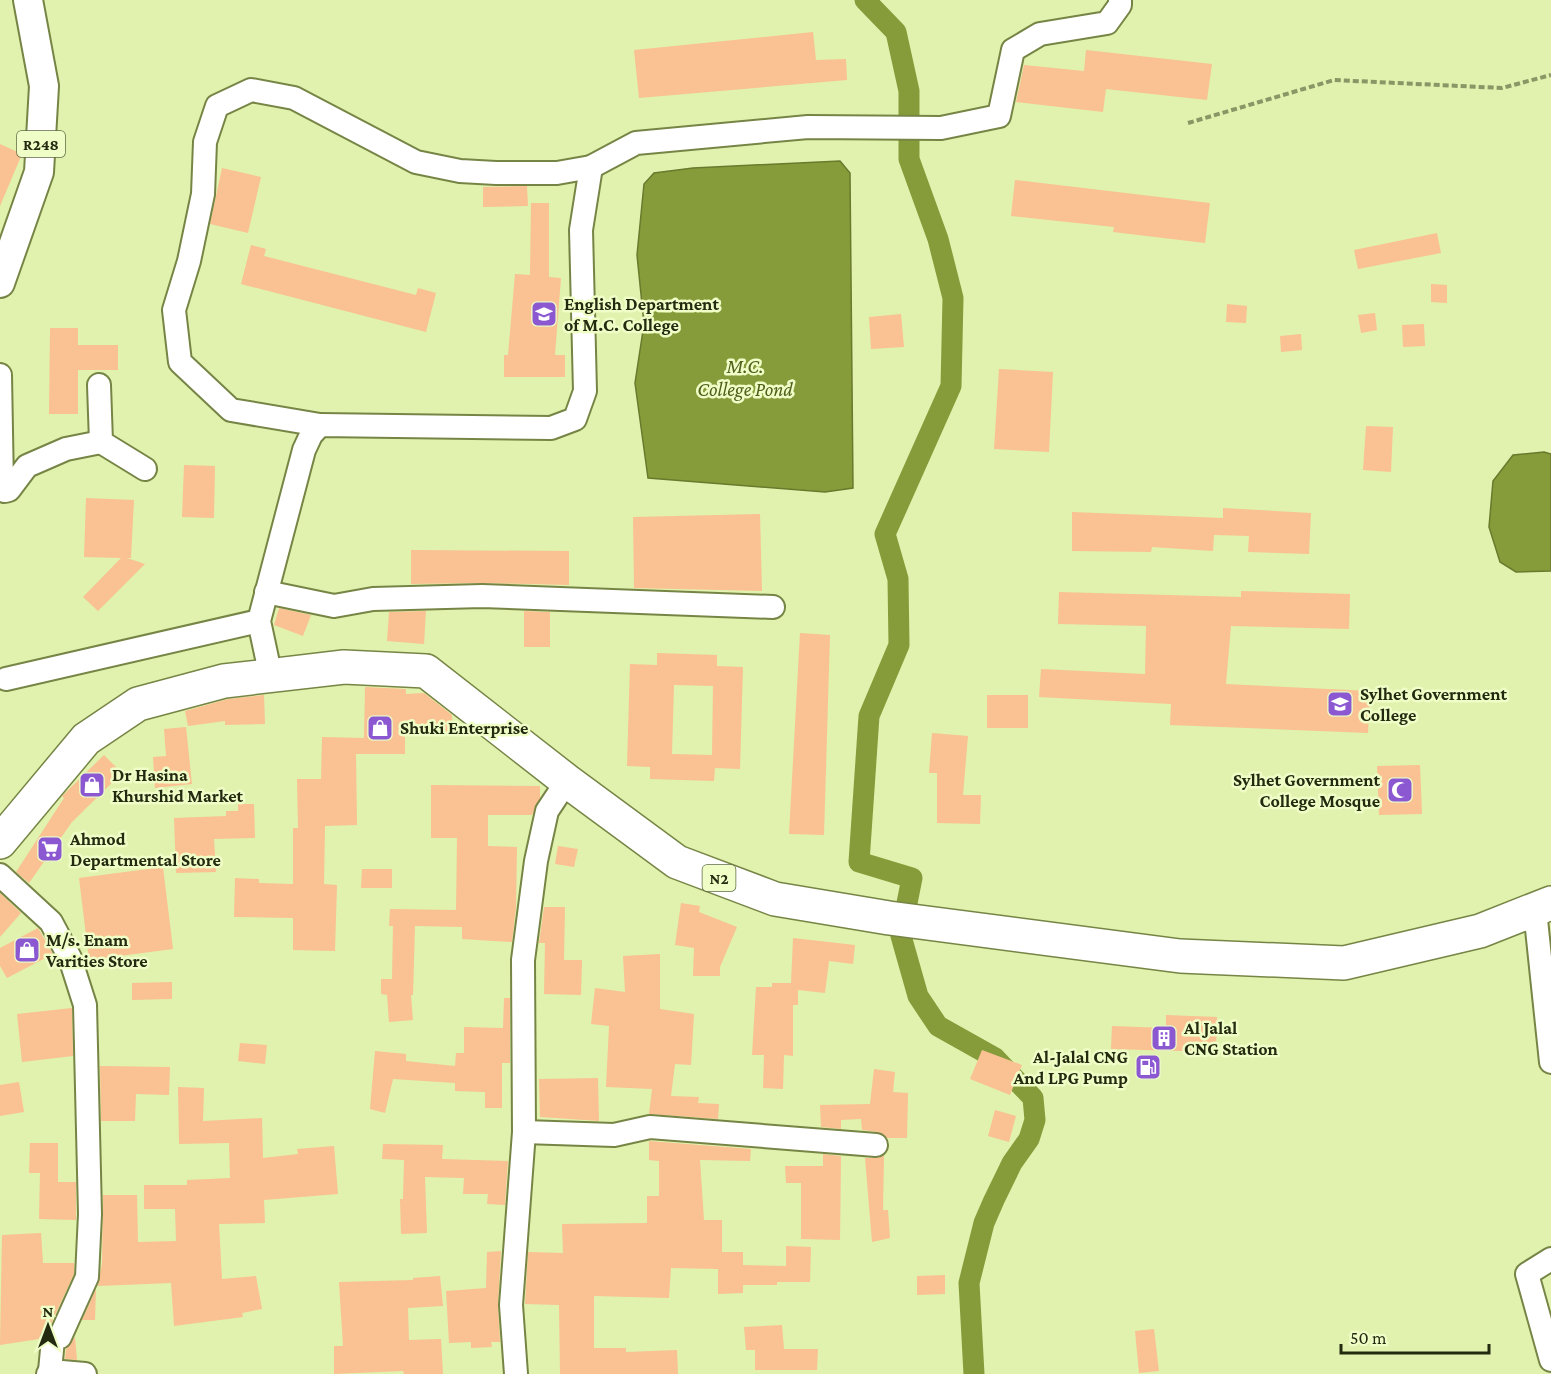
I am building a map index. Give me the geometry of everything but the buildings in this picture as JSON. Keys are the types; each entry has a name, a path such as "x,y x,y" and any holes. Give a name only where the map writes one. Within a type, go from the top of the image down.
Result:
{"highway":[{"name":"N2","path":"0,842 86,739 138,705 224,681 344,667 426,670 567,781 677,862 775,899 889,918 1180,956 1344,963 1480,932 1543,906"}],"main road":[{"name":"R248","path":"0,283 39,172 44,86 28,0"}],"street":[{"path":"591,167 581,230 585,391 575,419 552,428 320,425 231,410 180,362 174,310 203,194 205,142 217,106 251,90 294,98 416,162 460,171 557,173 591,167 636,143 808,126 940,128 999,116 1013,50 1040,34 1107,23 1120,5 1120,0"},
{"path":"0,375 2,487 5,491 9,490 27,466 66,449 101,442 145,469"},
{"path":"99,385 101,442"},
{"path":"271,677 259,621 304,450 311,435 320,425"},
{"path":"266,592 334,606 373,599 482,596 773,607"},
{"path":"6,679 259,621"},
{"path":"516,1374 511,1305 524,1132 523,960 536,861 547,811 567,781"},
{"path":"0,875 51,922 70,958 85,1005 90,1214 87,1277 60,1337 53,1339 49,1372 85,1374"},
{"path":"1543,906 1551,1062"},
{"path":"524,1132 614,1135 650,1127 876,1145"},
{"path":"1551,1259 1527,1274 1551,1360"}],"path":[{"path":"1188,123 1334,80 1502,88 1551,75"}],"water":[{"name":"M.C. College Pond","path":"840,161 850,173 853,488 825,492 648,478 635,383 644,324 637,255 644,184 654,173 693,168"},
{"path":"1544,452 1551,454 1551,571 1516,572 1500,562 1489,527 1493,481 1513,455"}],"waterway":[{"path":"865,0 896,32 909,91 909,159 938,239 953,298 951,386 885,534 898,579 899,645 869,716 859,862 912,878 906,908"},
{"path":"901,936 918,996 938,1026 995,1058 1033,1098 1035,1120 1029,1139 1012,1163 984,1223 969,1283 974,1374"}],"place":[{"name":"English Department of M.C. College","path":"544,314"},
{"name":"Sylhet Government College","path":"1340,704"},
{"name":"Shuki Enterprise","path":"380,728"},
{"name":"Dr Hasina Khurshid Market","path":"92,785"},
{"name":"Sylhet Government College Mosque","path":"1400,790"},
{"name":"Ahmod Departmental Store","path":"50,849"},
{"name":"M/s. Enam Varities Store","path":"27,950"},
{"name":"Al Jalal CNG Station","path":"1164,1038"},
{"name":"Al-Jalal CNG And LPG Pump","path":"1148,1067"}]}
